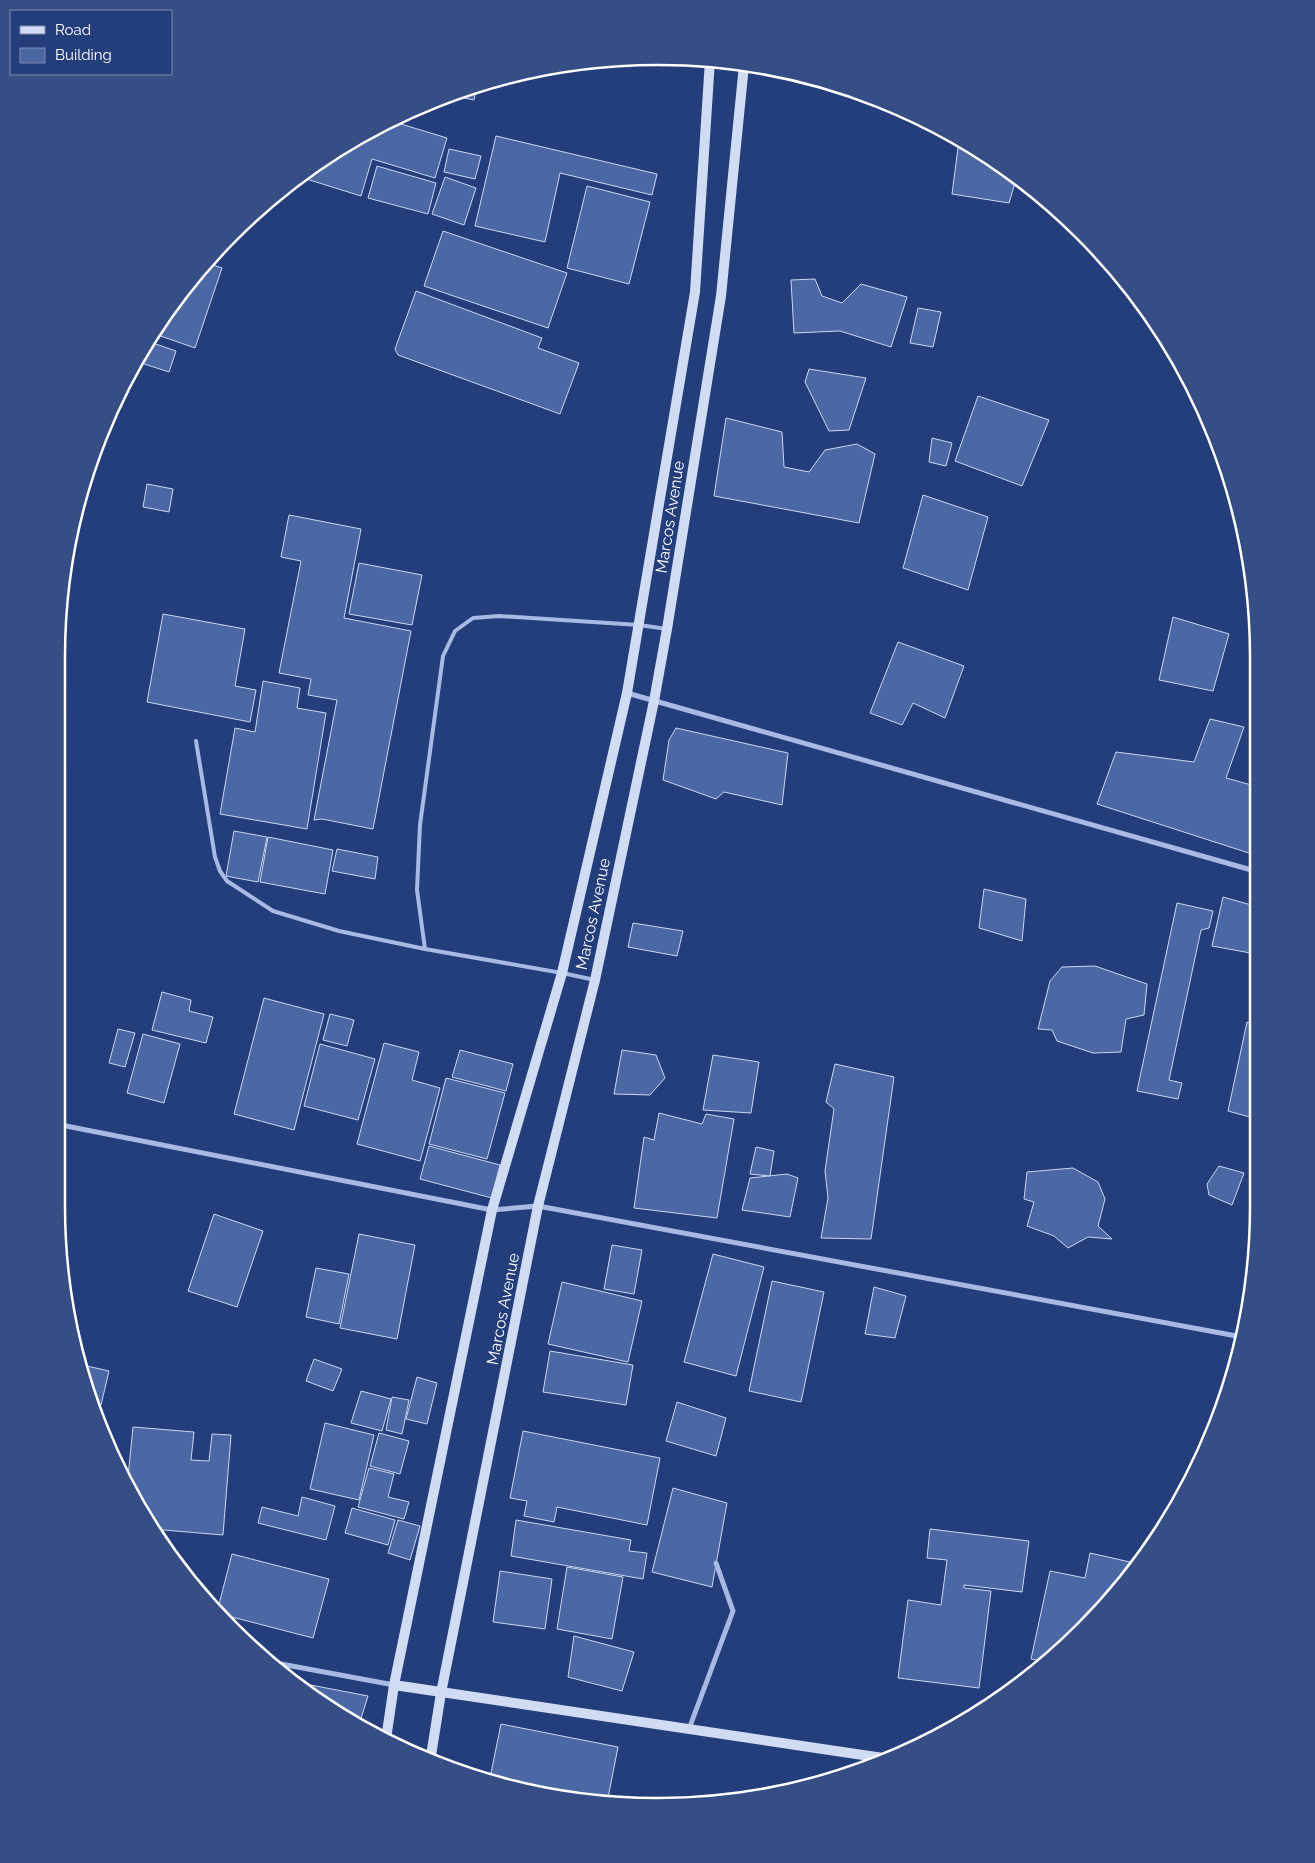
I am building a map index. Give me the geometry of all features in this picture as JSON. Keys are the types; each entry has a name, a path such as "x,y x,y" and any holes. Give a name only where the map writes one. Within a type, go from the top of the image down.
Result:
{"main road":[{"name":"Marcos Avenue","path":"387,1733 394,1685 492,1210 562,973 627,694 695,292 710,67"},
{"name":"Marcos Avenue","path":"431,1753 441,1692 538,1206 595,980 654,701 720,296 743,71"},
{"path":"394,1685 874,1757"}],"street":[{"path":"627,694 1250,870"},
{"path":"65,1126 492,1210 538,1206 1235,1336"},
{"path":"689,1729 733,1611 716,1563"},
{"path":"283,1664 394,1685"}],"lane":[{"path":"425,949 417,890 420,825 442,656 455,631 473,618 499,616 639,625 667,629"},
{"path":"196,741 215,856 220,871 227,881 273,912 339,931 425,949 595,980"}],"building":[{"path":"475,94 474,100 463,98"},
{"path":"400,124 447,138 435,178 372,159 361,196 308,179 361,144"},
{"path":"496,136 657,174 652,195 560,173 545,242 475,226"},
{"path":"958,147 1014,185 1009,203 952,194"},
{"path":"449,149 481,156 475,179 444,172"},
{"path":"377,166 436,183 428,214 368,198"},
{"path":"445,177 476,188 464,225 432,214"},
{"path":"587,186 650,202 629,284 567,268"},
{"path":"443,231 567,273 548,328 424,286"},
{"path":"214,265 222,268 195,348 160,336 187,297"},
{"path":"815,279 822,296 842,303 861,284 907,297 891,347 840,331 794,333 791,280"},
{"path":"416,291 542,338 538,348 579,363 560,414 398,355 395,349"},
{"path":"918,308 941,312 933,347 910,343"},
{"path":"155,344 176,351 169,372 143,363"},
{"path":"809,369 866,378 849,430 829,431 805,382"},
{"path":"978,396 1049,420 1022,486 955,461"},
{"path":"726,418 782,432 784,467 809,472 825,450 857,444 875,454 859,523 714,496"},
{"path":"932,438 952,443 946,466 929,462"},
{"path":"147,484 173,489 169,512 143,507"},
{"path":"923,495 988,517 968,590 903,568"},
{"path":"289,515 361,529 344,618 411,631 373,829 322,819 314,820 337,700 308,695 311,679 279,673 301,561 281,557"},
{"path":"359,563 422,575 412,625 349,614"},
{"path":"163,614 245,629 235,686 256,690 250,722 147,702"},
{"path":"1173,617 1229,634 1213,691 1159,680"},
{"path":"898,642 964,666 945,718 913,703 902,725 870,713"},
{"path":"263,681 300,688 297,708 326,713 307,829 220,814 235,728 255,732"},
{"path":"1210,719 1244,727 1226,778 1250,785 1250,853 1097,804 1116,752 1194,762"},
{"path":"676,728 788,753 782,805 724,792 716,799 663,780 669,740"},
{"path":"234,831 267,837 258,882 226,876"},
{"path":"268,837 333,850 325,894 260,882"},
{"path":"337,849 378,857 375,879 332,871"},
{"path":"984,889 1026,899 1022,941 979,928"},
{"path":"1223,897 1250,905 1250,953 1212,946"},
{"path":"1177,903 1213,911 1209,928 1201,930 1169,1080 1182,1083 1178,1099 1137,1091"},
{"path":"633,923 683,931 677,956 628,947"},
{"path":"1095,966 1147,984 1144,1015 1126,1019 1121,1052 1093,1053 1057,1041 1052,1030 1038,1029 1050,981 1062,967"},
{"path":"162,992 191,1000 189,1011 213,1017 206,1043 152,1030"},
{"path":"264,998 324,1014 294,1130 234,1114"},
{"path":"330,1014 354,1020 347,1046 323,1040"},
{"path":"1247,1022 1250,1023 1250,1117 1228,1111"},
{"path":"118,1029 135,1033 125,1067 109,1063"},
{"path":"143,1034 180,1044 164,1103 127,1093"},
{"path":"384,1043 419,1052 412,1080 440,1088 420,1161 357,1144"},
{"path":"320,1044 375,1059 358,1120 304,1106"},
{"path":"460,1050 513,1064 506,1091 452,1077"},
{"path":"622,1050 656,1055 665,1078 650,1095 614,1094"},
{"path":"713,1055 759,1062 751,1113 703,1110"},
{"path":"835,1064 894,1077 871,1239 821,1238 828,1198 825,1171 834,1109 826,1102"},
{"path":"446,1078 505,1093 487,1159 429,1144"},
{"path":"659,1113 702,1124 706,1114 734,1119 717,1218 634,1208 644,1137 654,1140"},
{"path":"429,1146 500,1165 492,1198 420,1179"},
{"path":"756,1147 774,1151 770,1176 750,1174"},
{"path":"1219,1166 1244,1173 1232,1205 1209,1195 1207,1184"},
{"path":"1073,1168 1098,1182 1105,1199 1098,1226 1112,1239 1088,1237 1068,1248 1054,1236 1027,1226 1034,1202 1024,1199 1027,1172"},
{"path":"787,1174 798,1178 790,1217 742,1210 750,1178"},
{"path":"214,1214 263,1231 237,1307 188,1291"},
{"path":"359,1234 415,1245 397,1339 340,1328"},
{"path":"612,1245 642,1250 634,1294 604,1289"},
{"path":"713,1254 764,1267 736,1376 684,1362"},
{"path":"316,1268 349,1274 339,1324 306,1317"},
{"path":"772,1281 824,1292 801,1402 749,1391"},
{"path":"562,1282 642,1301 628,1362 548,1344"},
{"path":"874,1287 906,1296 895,1338 865,1334"},
{"path":"550,1351 633,1365 626,1405 543,1392"},
{"path":"314,1359 342,1369 333,1391 306,1381"},
{"path":"87,1366 109,1371 101,1405 96,1396"},
{"path":"417,1377 437,1383 427,1424 406,1419"},
{"path":"361,1391 391,1399 382,1431 351,1423"},
{"path":"392,1397 409,1400 402,1434 386,1430"},
{"path":"677,1402 726,1418 716,1456 666,1441"},
{"path":"325,1423 374,1435 359,1500 310,1489"},
{"path":"133,1427 194,1432 191,1460 209,1461 212,1434 231,1435 223,1535 162,1530 128,1473"},
{"path":"523,1431 660,1458 647,1525 557,1507 554,1522 524,1516 527,1501 510,1498"},
{"path":"379,1433 409,1441 400,1474 370,1466"},
{"path":"369,1468 394,1474 388,1497 409,1502 404,1519 358,1507"},
{"path":"673,1488 727,1503 712,1587 652,1572"},
{"path":"302,1497 335,1506 326,1540 258,1523 262,1507 298,1516"},
{"path":"352,1508 395,1520 388,1545 345,1533"},
{"path":"398,1520 420,1526 410,1560 388,1553"},
{"path":"516,1520 631,1540 629,1551 647,1553 643,1579 511,1556"},
{"path":"930,1529 1029,1541 1022,1592 964,1585 964,1588 991,1591 979,1688 898,1678 908,1600 941,1605 947,1560 927,1558"},
{"path":"1090,1553 1131,1562 1103,1596 1076,1624 1037,1660 1031,1659 1050,1571 1085,1578"},
{"path":"232,1554 329,1579 313,1638 232,1617 219,1603"},
{"path":"567,1567 623,1577 612,1639 557,1629"},
{"path":"500,1571 552,1579 545,1629 493,1622"},
{"path":"574,1636 634,1652 622,1691 568,1677"},
{"path":"309,1685 368,1696 361,1719"},
{"path":"501,1724 618,1747 608,1796 542,1787 491,1774"}]}
